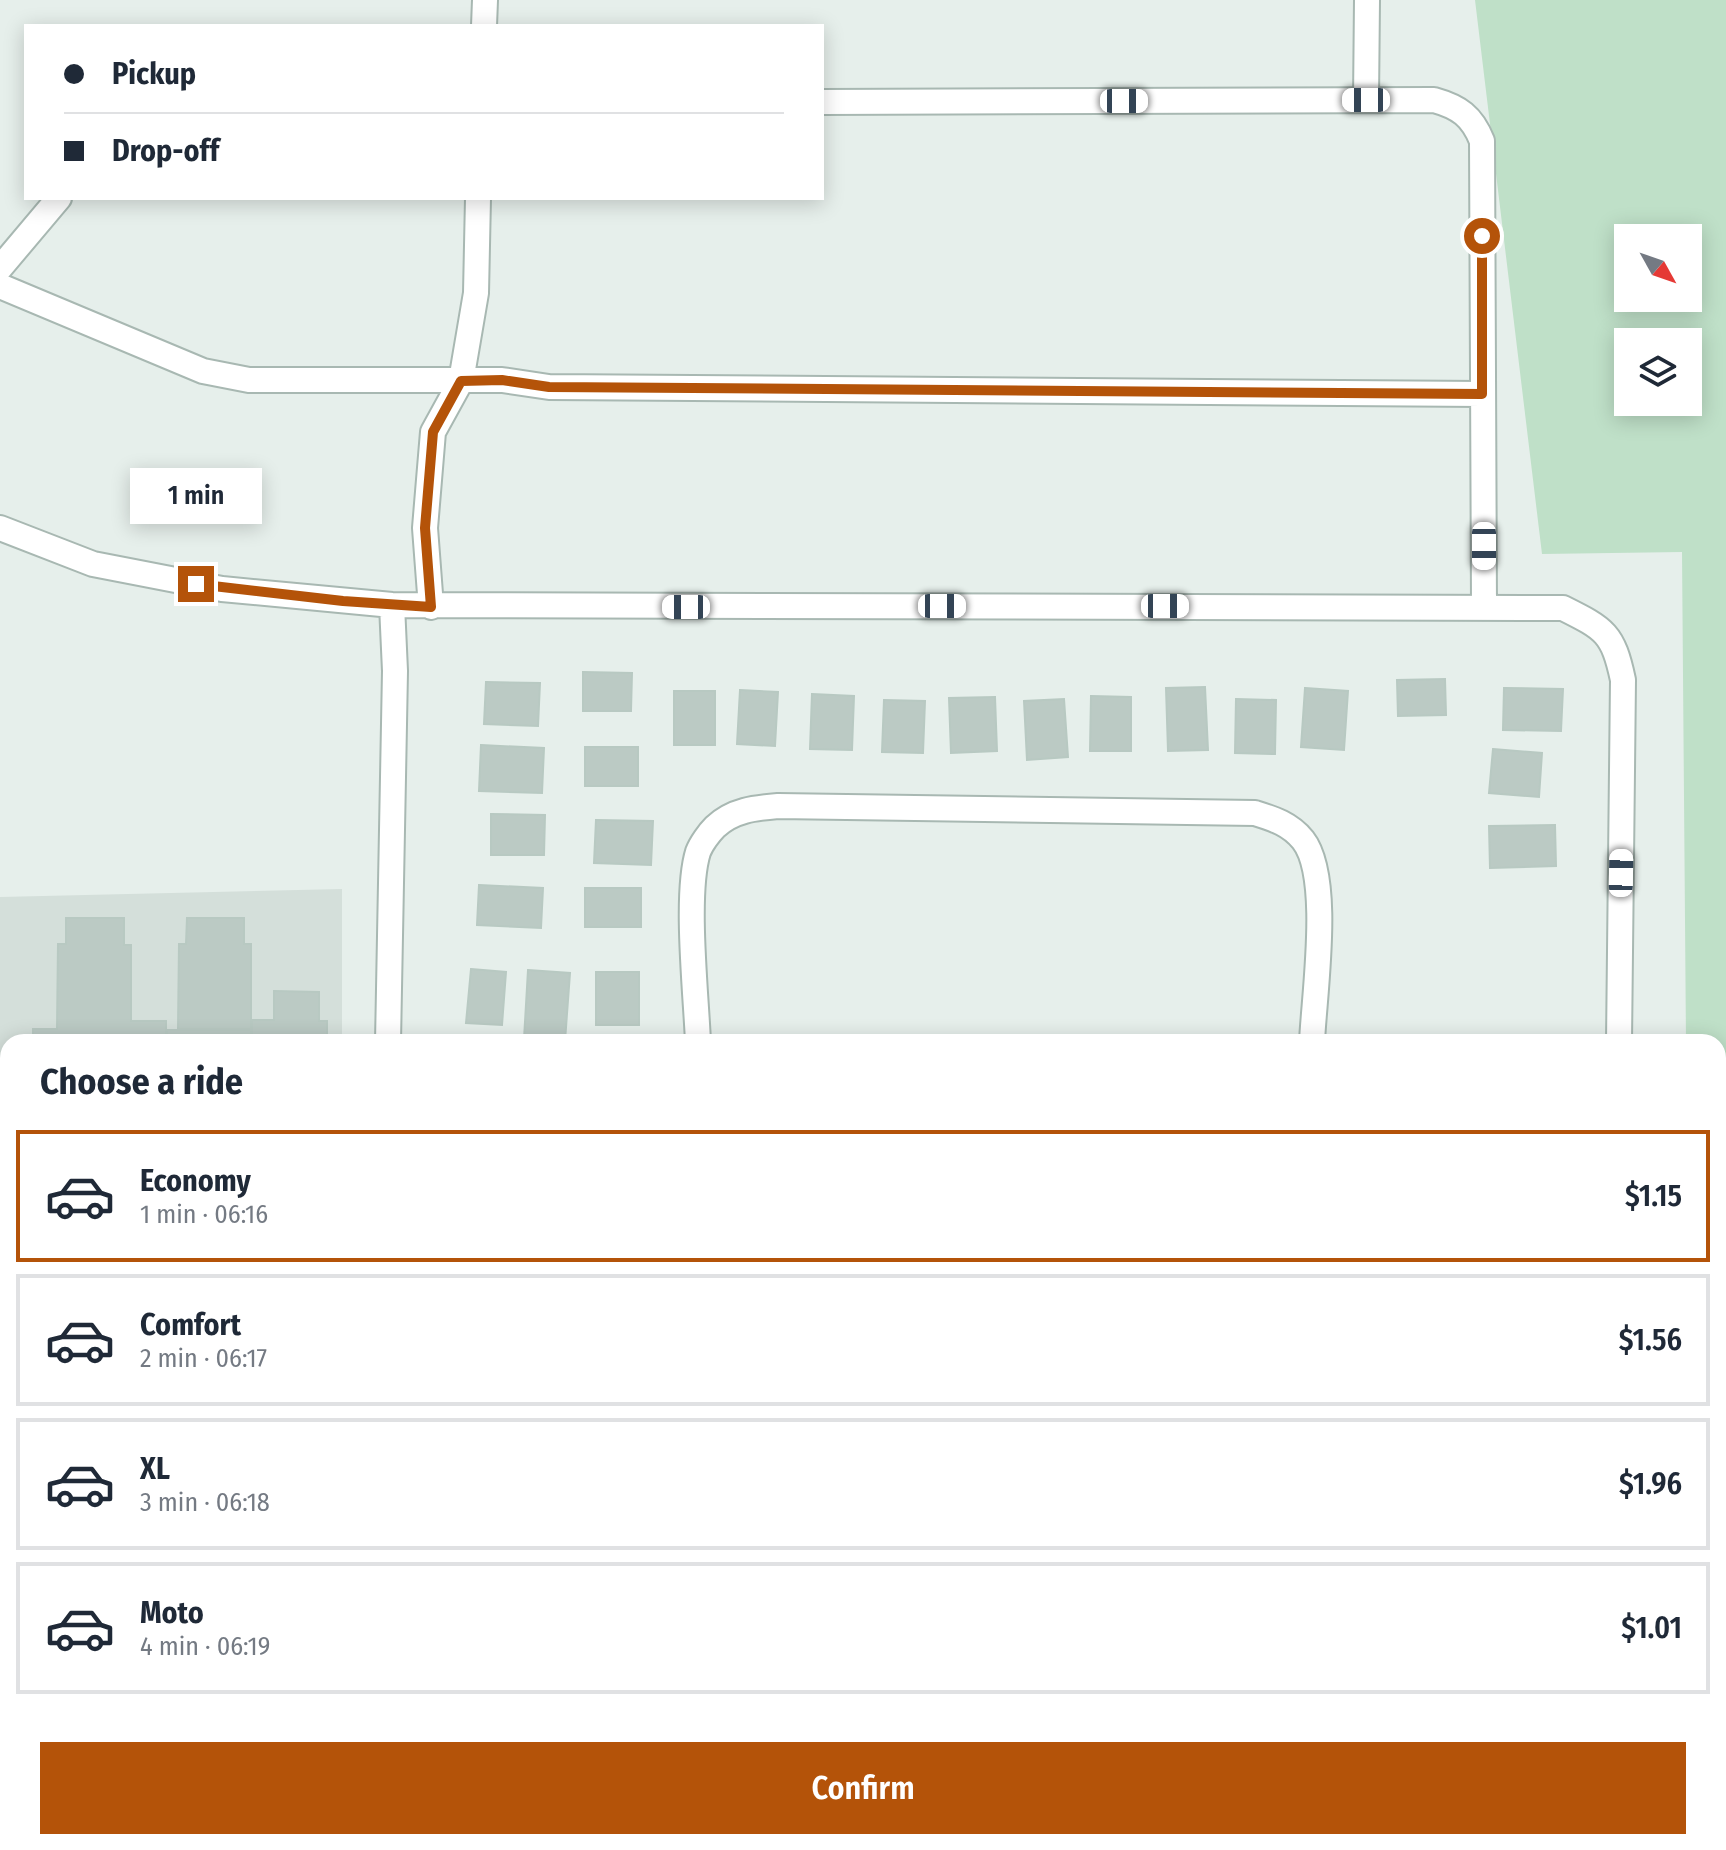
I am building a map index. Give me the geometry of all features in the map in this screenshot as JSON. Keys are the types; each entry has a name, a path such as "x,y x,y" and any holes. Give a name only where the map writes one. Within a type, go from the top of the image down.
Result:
{"street":[{"path":"484,24 485,0"},
{"path":"1366,100 1367,0"},
{"path":"824,102 1434,100 1455,106 1474,121 1482,141 1484,606"},
{"path":"0,268 57,200"},
{"path":"431,607 425,528 433,432 461,381 476,293 478,200"},
{"path":"0,286 203,371 249,380 502,380 564,387 1482,394"},
{"path":"0,528 93,564 222,589 431,607 1563,608 1593,623 1616,645 1623,680 1619,1034"},
{"path":"388,1034 395,671 392,605"},
{"path":"698,1034 693,888 698,850 715,827 728,817 745,809 778,806 1255,813 1286,823 1303,840 1312,856 1320,885 1312,1034"}],"shaded area":[{"path":"342,889 342,1034 0,1034 0,897"}],"green space":[{"path":"1475,0 1726,0 1726,1034 1686,1034 1682,552 1542,554"}],"building":[{"path":"583,672 632,673 631,711 583,711"},
{"path":"1445,679 1446,715 1398,716 1397,680"},
{"path":"486,682 540,683 538,726 484,724"},
{"path":"1205,687 1208,750 1168,751 1166,688"},
{"path":"1305,688 1348,691 1344,750 1301,747"},
{"path":"1504,688 1563,689 1561,731 1503,730"},
{"path":"740,690 778,692 775,746 737,744"},
{"path":"674,691 715,691 715,745 674,745"},
{"path":"812,694 854,696 852,750 810,749"},
{"path":"1091,696 1131,697 1131,751 1090,751"},
{"path":"995,697 997,751 951,753 949,698"},
{"path":"1064,699 1068,757 1027,760 1024,701"},
{"path":"1236,699 1276,700 1275,754 1235,753"},
{"path":"884,700 925,701 923,753 882,752"},
{"path":"481,745 544,748 542,793 479,791"},
{"path":"585,747 638,747 638,786 585,786"},
{"path":"1493,749 1542,753 1539,797 1489,793"},
{"path":"491,814 545,815 544,855 491,855"},
{"path":"596,820 653,821 651,865 594,863"},
{"path":"1555,825 1556,866 1490,868 1489,826"},
{"path":"479,885 543,888 541,928 477,925"},
{"path":"585,888 641,888 641,927 585,927"},
{"path":"66,918 124,918 124,945 131,945 131,1021 166,1021 166,1034 33,1034 33,1029 57,1029 58,944 66,944"},
{"path":"187,918 244,918 244,944 251,944 251,1029 178,1029 179,944 186,944"},
{"path":"471,969 506,972 502,1025 466,1023"},
{"path":"528,970 570,973 566,1034 524,1034"},
{"path":"596,972 639,972 639,1025 596,1025"},
{"path":"274,991 319,992 319,1021 327,1021 327,1034 252,1034 252,1020 274,1020"},
{"path":"167,1030 251,1030 251,1034 167,1034"}],"route":[{"path":"196,584 343,601 431,607 425,528 433,432 461,381 502,380 549,387 1482,394 1482,236"}]}
